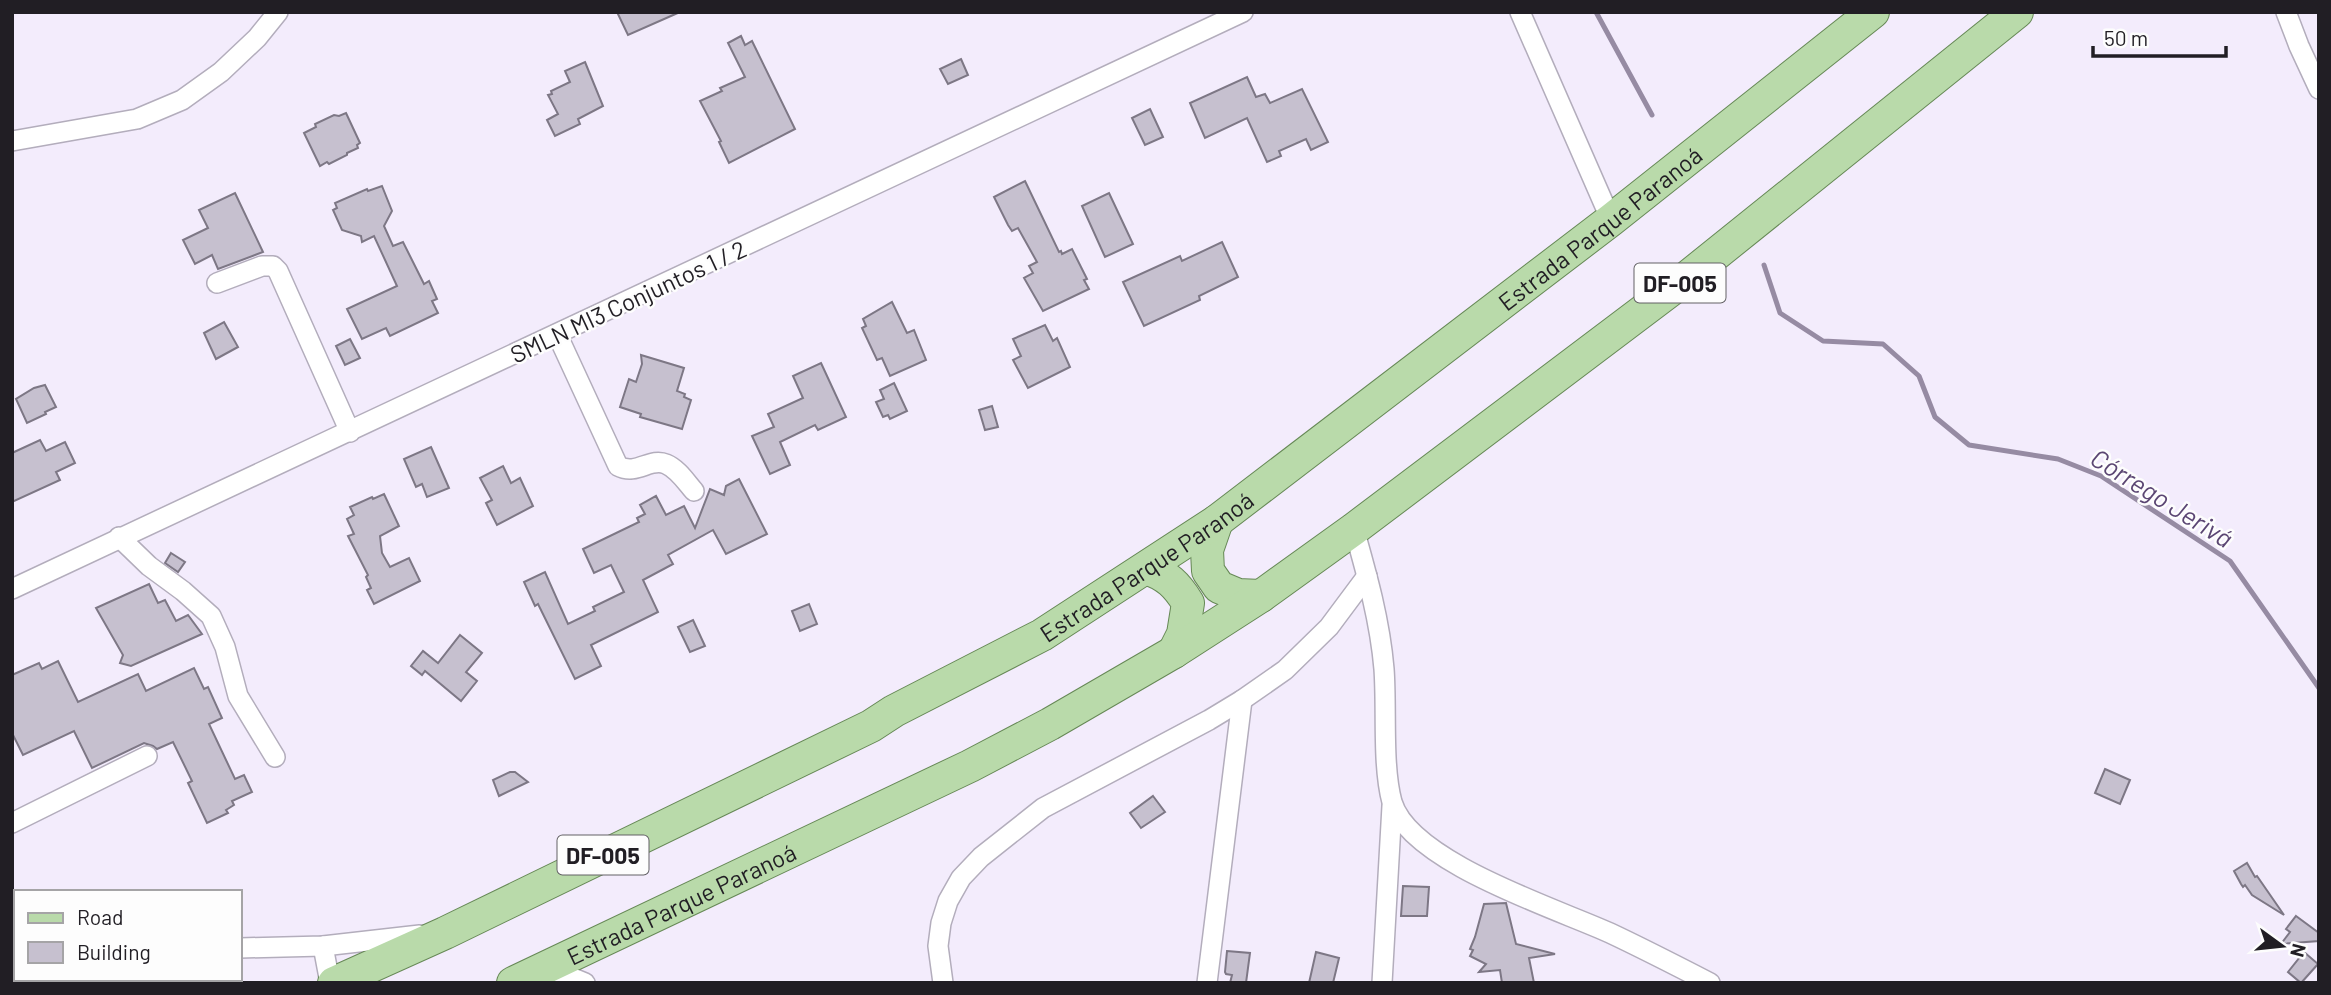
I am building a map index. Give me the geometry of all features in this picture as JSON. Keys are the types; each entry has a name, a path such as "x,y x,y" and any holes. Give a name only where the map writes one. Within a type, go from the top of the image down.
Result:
{"main road":[{"name":"Estrada Parque Paranoá","path":"332,983 445,933 871,726 894,710 1042,635 1217,522 1611,220 1873,12"},
{"name":"Estrada Parque Paranoá","path":"513,983 970,766 1050,724 1174,652 1261,596 1680,283 2017,12"},
{"path":"1217,522 1207,550 1208,571 1219,587 1238,595 1261,596"},
{"path":"1146,568 1162,573 1178,586 1188,603 1183,634 1174,652"}],"street":[{"path":"12,141 137,119 182,100 221,72 257,38 278,12"},
{"name":"SMLN MI3 Conjuntos 1 / 2","path":"12,589 1243,12"},
{"path":"1520,12 1611,220"},
{"path":"2286,12 2319,89"},
{"path":"217,283 268,265 278,271 350,432"},
{"path":"557,334 618,466 629,470 660,462 676,471 694,491"},
{"path":"1354,529 1379,626 1388,779 1399,819 1433,849 1471,872 1609,933 1710,983"},
{"path":"119,537 149,566 183,590 211,616 225,647 238,696 275,757"},
{"path":"943,983 938,946 941,923 948,901 961,878 981,858 1043,808 1242,700 1285,670 1308,650 1329,626 1367,576"},
{"path":"1207,983 1242,700"},
{"path":"12,823 147,756"},
{"path":"1382,983 1392,801"},
{"path":"242,948 323,946 445,933"},
{"path":"323,946 332,983"},
{"path":"546,967 585,983"}],"building":[{"path":"617,12 680,12 628,35"},
{"path":"741,36 745,45 752,41 795,129 729,163 700,101 745,77 728,43"},
{"path":"961,59 968,75 948,84 940,69"},
{"path":"585,62 603,106 578,119 580,124 555,136 547,120 558,114 548,95 570,82 565,71"},
{"path":"1247,77 1256,97 1265,94 1270,103 1302,89 1328,142 1311,150 1306,139 1279,151 1281,156 1267,162 1247,118 1205,138 1190,103"},
{"path":"1150,109 1163,137 1145,145 1132,118"},
{"path":"346,113 360,143 358,148 320,166 304,133 316,127 315,124 334,115"},
{"path":"1025,181 1059,252 1062,254 1072,249 1089,289 1043,311 1024,278 1033,273 1029,266 1037,262 1018,228 1012,231 1008,225 994,197"},
{"path":"382,186 392,211 384,226 393,246 403,242 424,284 429,281 437,299 432,301 438,313 390,336 386,328 362,339 347,309 397,286 374,236 362,242 361,236 342,230 333,210 337,208 335,203 367,189 368,191"},
{"path":"235,193 263,252 218,269 212,255 195,264 183,240 208,228 199,210"},
{"path":"1109,193 1133,244 1105,257 1082,206"},
{"path":"1222,242 1238,277 1199,296 1200,300 1144,326 1123,282 1180,256 1182,261"},
{"path":"892,302 907,333 914,330 926,360 890,376 882,358 877,360 862,328 866,326 863,319"},
{"path":"224,322 238,347 216,359 204,333"},
{"path":"1045,325 1053,341 1057,338 1070,367 1028,388 1013,360 1021,356 1013,339"},
{"path":"350,339 360,358 345,365 336,346"},
{"path":"641,355 684,368 677,391 691,400 682,429 640,417 641,414 620,407 629,379 636,382 642,364"},
{"path":"821,363 846,417 818,430 815,425 780,442 790,465 770,474 752,436 774,427 768,414 803,398 793,376"},
{"path":"894,383 907,411 890,419 888,415 883,417 876,402 884,399 880,390"},
{"path":"45,385 56,407 27,423 16,399"},
{"path":"992,406 998,427 985,430 979,410"},
{"path":"40,440 46,451 65,442 75,463 56,472 60,480 12,502 12,453"},
{"path":"431,447 449,488 427,497 422,484 416,487 404,459"},
{"path":"503,466 511,483 520,478 533,506 497,525 486,503 492,500 480,478"},
{"path":"739,479 767,534 726,554 713,530 668,555 673,564 643,580 658,612 591,645 601,666 575,679 538,604 535,606 524,582 545,572 568,624 595,611 593,607 624,592 611,565 594,573 583,549 639,522 637,518 645,514 640,505 656,496 666,515 684,506 695,528 710,489 724,495 726,486"},
{"path":"384,494 399,526 380,536 382,553 390,567 409,558 420,581 374,604 367,590 371,588 366,577 368,575 348,536 354,534 347,519 354,515 350,507"},
{"path":"171,553 185,562 178,572 165,563"},
{"path":"149,584 158,603 165,600 176,621 188,615 202,634 131,666 120,663 123,655 96,608"},
{"path":"809,604 817,624 800,631 792,611"},
{"path":"693,620 705,646 690,652 678,627"},
{"path":"460,635 482,653 466,672 477,681 461,701 425,671 422,675 411,666 423,651 438,663"},
{"path":"58,661 78,702 138,674 146,691 194,668 204,689 208,687 222,718 209,724 235,779 244,775 252,792 232,801 234,805 226,810 228,813 207,823 188,783 192,781 173,742 157,749 144,743 92,768 74,731 23,755 12,733 12,675 39,663 42,669"},
{"path":"2105,769 2130,780 2120,804 2095,793"},
{"path":"515,772 528,782 499,796 493,780"},
{"path":"1153,796 1165,812 1141,828 1130,813"},
{"path":"2247,863 2284,915 2252,895 2245,885 2243,887 2234,871"},
{"path":"1403,886 1429,887 1427,916 1401,916"},
{"path":"1506,903 1516,944 1555,954 1529,958 1534,983 1502,983 1500,970 1479,972 1486,964 1470,956 1484,904"},
{"path":"2296,916 2319,933 2319,941 2281,944 2290,932 2286,929"},
{"path":"1227,951 1250,953 1246,983 1230,983 1232,975 1225,972"},
{"path":"1316,952 1339,958 1333,983 1309,983"},
{"path":"2304,952 2318,964 2301,983 2288,972"}],"waterway":[{"name":"Córrego Jerivá","path":"1596,12 1652,115"},
{"name":"Córrego Jerivá","path":"1764,265 1780,313 1823,341 1883,344 1919,376 1935,417 1969,445 2058,459 2101,476 2230,561 2319,688"}]}
